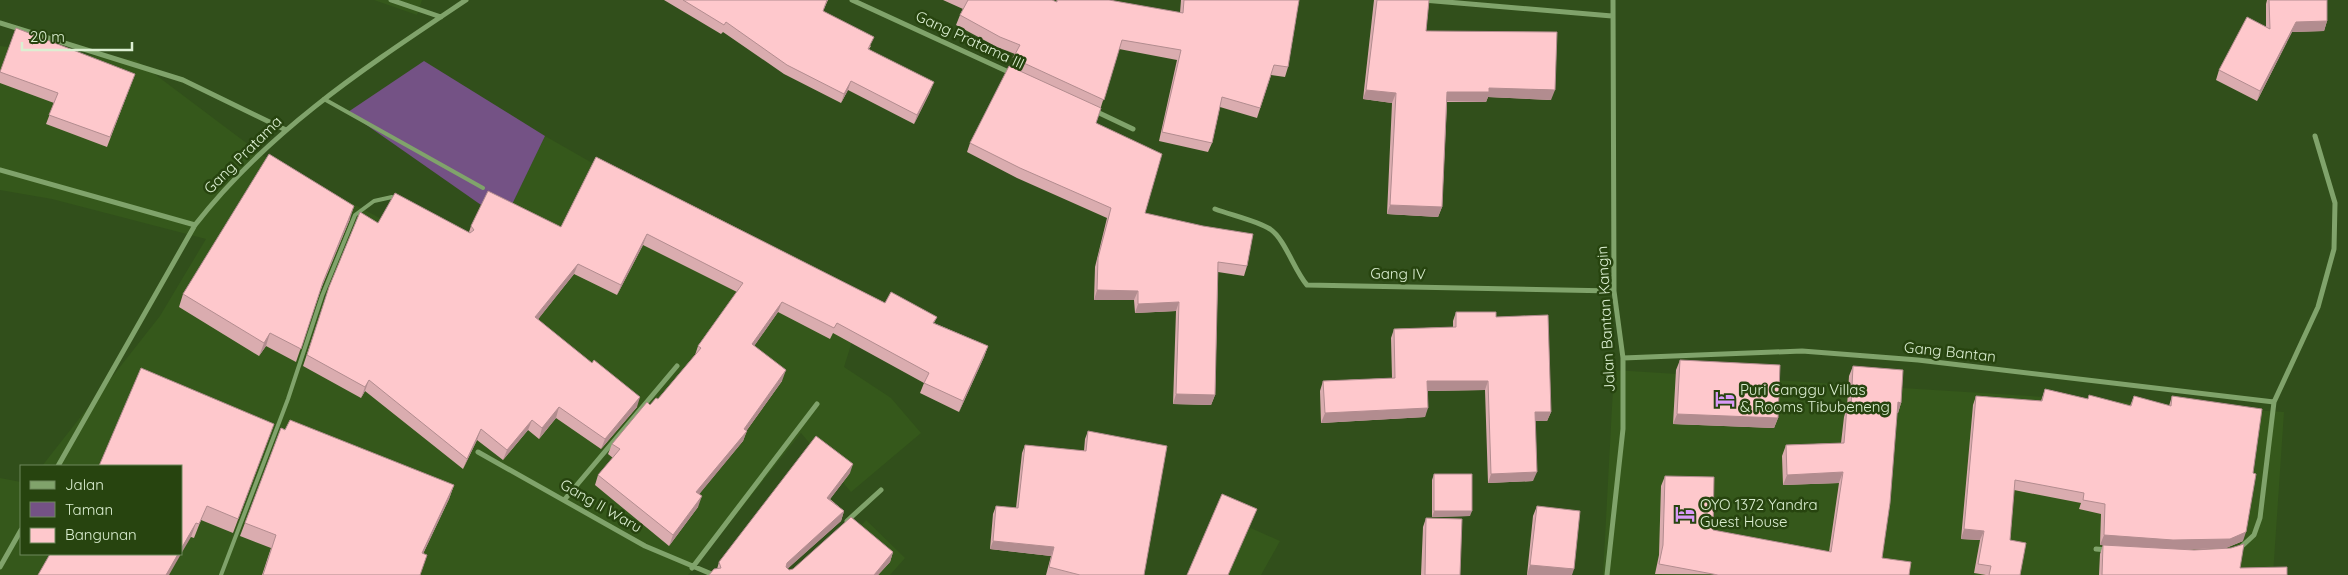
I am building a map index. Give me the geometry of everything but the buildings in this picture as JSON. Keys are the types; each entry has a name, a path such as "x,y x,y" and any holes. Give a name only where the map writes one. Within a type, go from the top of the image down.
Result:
{"street":[{"path":"391,0 441,17"},
{"name":"Gang Pratama","path":"59,465 195,225 224,189 286,130 354,75 466,0"},
{"name":"Gang Pratama III","path":"852,0 1015,75"},
{"path":"1423,0 1612,16"},
{"name":"Jalan Bantan Kangin","path":"1607,575 1623,429 1622,358 1614,291 1613,0"},
{"path":"0,23 183,80 286,130"},
{"path":"1088,108 1133,129"},
{"path":"2232,551 2239,549 2254,536 2260,518 2274,402 2318,307 2334,249 2335,203 2315,136"},
{"path":"0,170 195,225"},
{"name":"Gang IV","path":"1215,209 1270,230 1278,237 1299,276 1306,284 1614,291"},
{"name":"Gang Bantan","path":"1622,358 1802,351 1918,360 2274,402"},
{"path":"565,499 677,366"},
{"path":"692,568 817,404"},
{"name":"Gang II Waru","path":"478,452 646,546 692,568 714,575"},
{"path":"845,522 881,490"},
{"path":"0,567 20,532"},
{"path":"2096,549 2114,550"}],"lane":[{"path":"324,99 483,188"},
{"path":"221,575 288,399 322,296 355,215 374,201 392,197 399,200"}],"shaded area":[{"path":"374,0 422,0 417,15"},
{"path":"0,46 136,60 269,160 376,216 463,270 504,221 545,136 860,316 844,367 891,398 921,433 851,492 801,433 688,575 0,575 0,478 20,482 20,555 182,555 182,465 43,465 160,316 206,239 52,199 0,190"},
{"path":"1614,370 2284,412 2273,575 1603,575"},
{"path":"1226,517 1280,541 1261,575 1199,575"},
{"path":"866,520 905,558 890,575 817,575"}],"green space":[{"path":"424,61 545,136 504,221 348,112"}],"place":[{"name":"Puri Canggu Villas & Rooms Tibubeneng","path":"1725,399"},
{"name":"OYO 1372 Yandra Guest House","path":"1685,514"}]}
